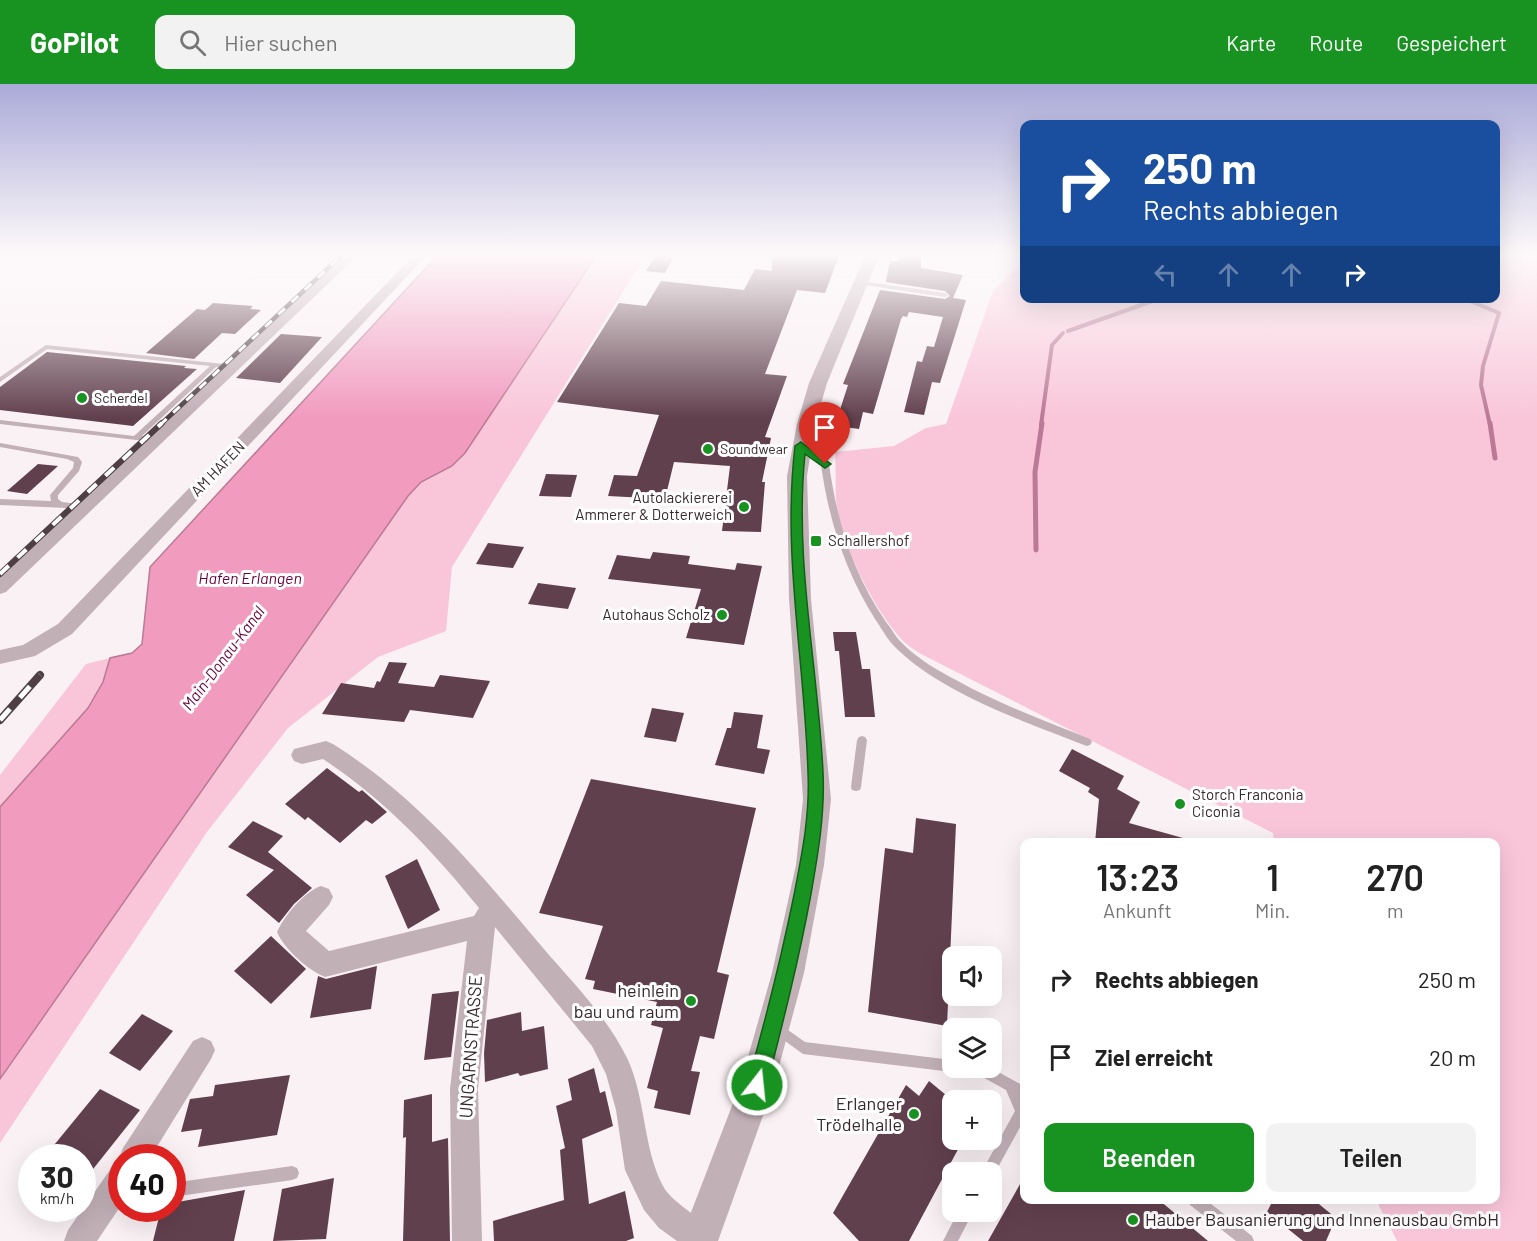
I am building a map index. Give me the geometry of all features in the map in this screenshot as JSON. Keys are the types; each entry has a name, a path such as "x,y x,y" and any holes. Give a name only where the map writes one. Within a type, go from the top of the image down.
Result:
{"street":[{"path":"0,587 294,310"},
{"name":"AM HAFEN","path":"0,657 28,651 65,629 369,310"},
{"path":"302,755 326,750 385,790 446,849 487,917 601,1037 618,1070 630,1110 640,1170 654,1200 670,1217 699,1240 753,1096 774,1026 808,874 817,799 797,550 796,492 801,446 818,383 849,310"},
{"path":"321,897 288,932 325,964 487,917"},
{"name":"UNGARNSTRASSE","path":"467,1241 464,1089 487,917"},
{"path":"142,1144 202,1050"},
{"path":"79,1241 108,1203"}],"lane":[{"path":"0,380 46,347 233,367"},
{"path":"136,438 215,365"},
{"path":"0,422 136,438 159,438"},
{"path":"0,445 75,459 78,462 76,470 54,495 54,500 60,504"},
{"path":"801,446 825,464 829,499 839,539 862,593 899,646 950,681 1005,708 1087,742"},
{"path":"0,502 85,507"},
{"path":"856,787 862,740"},
{"path":"774,1026 803,1048 942,1065"},
{"path":"995,1078 1020,1091"},
{"path":"1011,1088 1020,1108"},
{"path":"994,1162 1020,1116"},
{"path":"186,1188 292,1173"},
{"path":"1200,1204 1247,1241"},
{"path":"950,1241 960,1222"}],"shaded area":[{"path":"560,310 611,310 452,567 446,631 378,657 288,728 207,832 0,1143 0,1079 408,496 421,482 452,466 465,453"},
{"path":"986,310 1537,310 1537,1241 1397,1241 1378,1204 1500,1204 1500,838 1274,838 1273,833 921,654 905,643 880,611 851,555 836,499 835,452 894,446 926,428 946,424"},
{"path":"110,658 103,682 88,708 0,807 0,775 86,664"}],"water":[{"path":"387,310 560,310 465,453 452,466 421,482 408,496 0,1079 0,807 88,708 103,682 110,658 132,653 142,644 150,567"}],"building":[{"path":"196,310 261,310 235,334 222,333 194,359 146,353"},
{"path":"615,310 789,310 765,374 787,376 765,437 771,438 762,482 765,482 761,532 722,531 730,466 674,462 665,499 608,496 614,475 637,476 659,415 557,402"},
{"path":"872,310 963,310 940,383 932,382 924,415 904,412 917,361 922,362 927,346 934,347 943,317 909,312 907,317 903,316 873,414 863,412 859,429 837,426 838,422 836,422 848,385 843,384"},
{"path":"281,334 322,337 280,383 236,378"},
{"name":"Scherdel","path":"47,352 197,369 133,426 0,410 0,387"},
{"path":"38,464 58,466 27,494 7,491"},
{"path":"546,474 577,475 571,497 539,496"},
{"path":"488,543 524,547 513,568 476,564"},
{"path":"653,552 690,556 688,564 735,570 737,563 762,566 744,645 686,638 701,589 608,579 617,555 650,559"},
{"path":"538,583 576,588 568,609 528,604"},
{"path":"833,632 856,632 862,669 870,669 875,717 845,717 839,651 835,651"},
{"path":"389,662 407,663 398,683 434,687 440,675 490,681 473,718 410,710 404,722 322,714 341,683 374,688 377,681 380,682"},
{"path":"652,708 684,713 676,742 644,737"},
{"path":"734,712 763,715 757,748 770,750 764,774 715,765 727,728 731,728"},
{"path":"1072,749 1124,776 1117,789 1140,802 1129,823 1183,838 1095,838 1099,799 1088,792 1090,788 1059,771"},
{"path":"327,768 359,792 362,790 387,812 372,824 366,820 340,843 308,817 305,820 285,804"},
{"path":"591,779 756,808 717,972 729,975 714,1039 700,1036 691,1071 700,1072 690,1115 654,1108 658,1091 647,1088 663,1028 651,1025 657,1002 593,989 595,981 585,979 603,926 539,913"},
{"path":"916,818 956,824 951,946 942,946 942,1006 948,1006 947,1018 942,1018 942,1025 868,1012 885,848 913,853"},
{"path":"253,821 283,836 268,852 312,888 294,904 279,923 246,895 274,870 228,847"},
{"path":"417,859 440,910 408,929 385,876"},
{"path":"271,936 306,969 271,1004 234,971"},
{"path":"377,966 371,1009 310,1018 318,976 326,979"},
{"path":"459,991 451,1057 424,1060 432,994"},
{"path":"521,1012 522,1031 544,1026 548,1069 520,1076 518,1073 485,1082 484,1053 487,1020"},
{"path":"142,1014 173,1031 140,1071 109,1053"},
{"path":"594,1068 600,1093 605,1091 613,1126 582,1139 589,1204 625,1191 634,1238 626,1241 494,1241 493,1221 564,1200 560,1150 565,1148 556,1106 572,1100 568,1079"},
{"path":"290,1075 277,1135 198,1147 202,1129 181,1132 190,1099 213,1096 215,1085"},
{"path":"929,1081 942,1092 942,1150 958,1150 951,1162 942,1162 942,1179 909,1241 859,1241 833,1213 906,1085 919,1096"},
{"path":"100,1089 140,1110 113,1144 108,1144 108,1150 96,1165 96,1144 55,1144"},
{"path":"432,1094 432,1142 448,1138 450,1241 403,1241 406,1137 403,1138 404,1100"},
{"path":"334,1178 326,1239 273,1241 282,1189"},
{"path":"1020,1184 1020,1204 1164,1204 1208,1241 988,1241 999,1222 1002,1222 1002,1216"},
{"path":"245,1190 234,1241 153,1241 158,1222 186,1222 186,1201"},
{"path":"1271,1204 1319,1204 1336,1218 1326,1241 1303,1241 1267,1212"}],"waterway":[{"path":"1068,331 1127,310"},
{"path":"1490,425 1481,385 1483,366 1499,313 1492,310"},
{"path":"1041,425 1052,345 1063,333"},
{"path":"1036,550 1035,472 1042,423"},
{"path":"1490,423 1495,458"}],"railway":[{"path":"160,425 283,310"},
{"path":"0,574 162,423"},
{"path":"0,720 40,675"}],"place":[{"name":"Scherdel","path":"82,398"},
{"name":"Soundwear","path":"708,449"},
{"name":"Autolackiererei Ammerer & Dotterweich","path":"744,507"},
{"name":"Schallershof","path":"816,541"},
{"name":"Autohaus Scholz","path":"722,615"},
{"name":"Storch Franconia Ciconia","path":"1180,804"},
{"name":"heinlein bau und raum","path":"691,1001"},
{"name":"Erlanger Trödelhalle","path":"914,1114"},
{"name":"Hauber Bausanierung und Innenausbau GmbH","path":"1133,1220"}],"route":[{"path":"757,1085 788,973 815,829 816,773 797,550 796,488 801,446 825,464"}],"water label":[{"name":"Hafen Erlangen","path":"250,578"},
{"name":"Main-Donau-Kanal","path":"223,658"}]}
